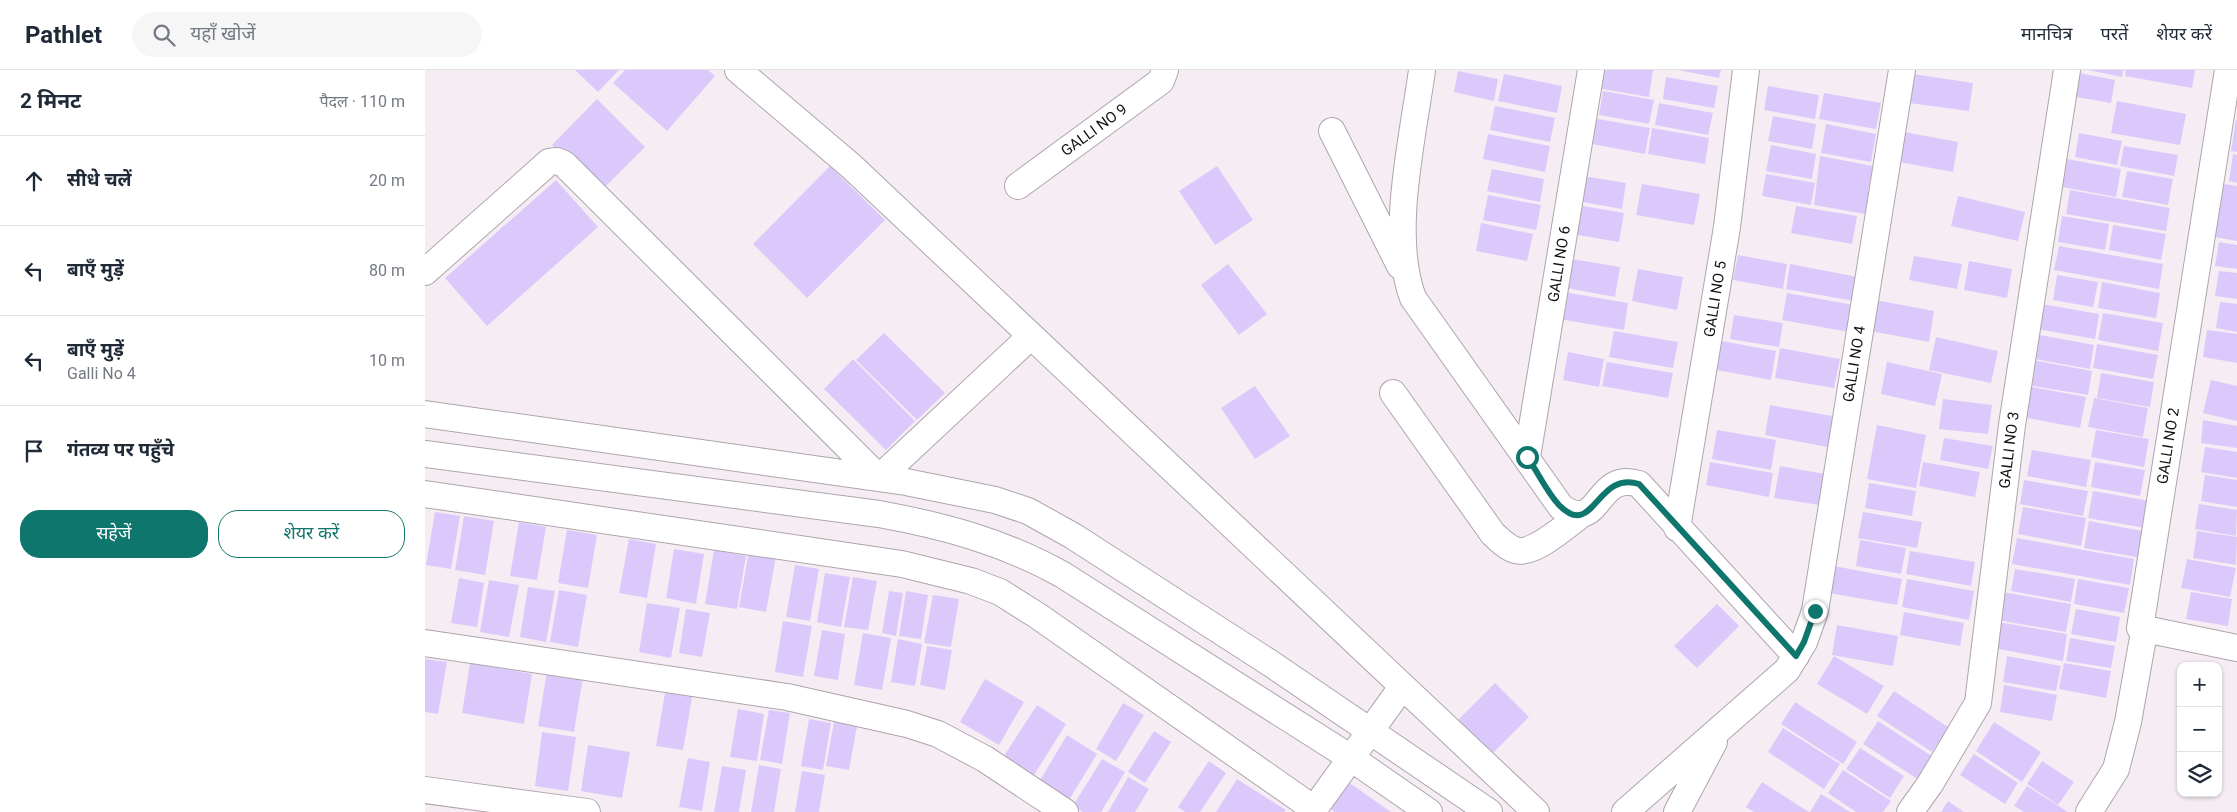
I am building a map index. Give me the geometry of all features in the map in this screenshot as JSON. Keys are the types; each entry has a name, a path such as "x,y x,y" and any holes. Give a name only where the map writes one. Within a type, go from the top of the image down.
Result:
{"street":[{"path":"738,70 851,166 1536,812"},
{"name":"GALLI NO 9","path":"1018,186 1161,81 1165,70"},
{"path":"1406,278 1402,245 1405,200 1422,70"},
{"name":"GALLI NO 6","path":"1527,457 1591,70"},
{"name":"GALLI NO 5","path":"1677,528 1727,228 1746,70"},
{"name":"GALLI NO 4","path":"1625,812 1787,670 1804,642 1815,611 1902,70"},
{"name":"GALLI NO 3","path":"1910,812 1930,784 1978,703 2012,425 2067,70"},
{"name":"GALLI NO 2","path":"2089,812 2117,769 2128,722 2143,641 2144,632 2140,628 2228,70"},
{"path":"1333,131 1406,278 1413,298 1561,506 1569,512 1582,514"},
{"path":"425,272 549,162 557,161 564,164 879,478"},
{"path":"879,478 1031,336"},
{"path":"1393,393 1493,534 1503,544 1517,550 1533,549 1582,514 1591,510 1609,488 1628,481 1646,490 1677,528 1796,656"},
{"path":"425,414 879,478 995,500 1028,511 1047,521 1370,730 1489,812"},
{"path":"425,454 879,514 925,522 969,534 1015,550 1063,575 1351,758 1429,812"},
{"path":"425,494 841,554 918,568 971,581 1000,592 1038,616 1313,810 1402,687"},
{"path":"2140,628 2237,648"},
{"path":"425,643 787,697 907,724 938,734 985,759 1065,812"},
{"path":"1677,812 1721,727"},
{"path":"425,790 587,812"}],"building":[{"path":"575,70 619,70 598,92"},
{"path":"625,70 708,70 715,76 667,131 613,83"},
{"path":"1601,70 1653,70 1649,97 1597,88"},
{"path":"1678,70 1721,70 1719,78"},
{"path":"2088,70 2123,70 2122,77"},
{"path":"2126,70 2195,70 2192,88 2125,76"},
{"path":"1458,71 1498,79 1494,101 1454,92"},
{"path":"2069,71 2115,80 2111,103 2065,95"},
{"path":"1504,74 1562,86 1557,113 1498,101"},
{"path":"1913,74 1973,83 1969,111 1909,103"},
{"path":"1666,77 1718,86 1714,108 1663,99"},
{"path":"1768,86 1819,95 1815,119 1764,110"},
{"path":"1603,91 1654,100 1649,124 1599,115"},
{"path":"1824,93 1881,103 1876,129 1819,119"},
{"path":"597,99 645,147 600,192 552,145"},
{"path":"2117,101 2186,114 2180,145 2111,133"},
{"path":"1659,103 1713,113 1708,135 1655,125"},
{"path":"1495,106 1555,118 1550,142 1490,130"},
{"path":"1773,116 1816,124 1812,149 1768,141"},
{"path":"1592,118 1650,128 1645,154 1587,143"},
{"path":"2237,120 2237,152 2231,151"},
{"path":"1826,124 1876,134 1871,162 1821,153"},
{"path":"1652,128 1709,138 1705,164 1648,154"},
{"path":"1904,132 1958,142 1953,172 1899,162"},
{"path":"2079,133 2122,141 2117,165 2075,157"},
{"path":"1488,134 1550,146 1545,172 1483,159"},
{"path":"1771,145 1816,154 1812,179 1766,171"},
{"path":"2124,146 2178,155 2174,176 2120,166"},
{"path":"2233,154 2237,155 2237,183 2229,181"},
{"path":"1820,156 1873,166 1868,191 1881,193 1877,216 1814,205"},
{"path":"2067,159 2121,169 2116,197 2062,187"},
{"path":"830,166 885,220 807,298 753,244"},
{"path":"1217,166 1253,220 1215,245 1179,191"},
{"path":"1492,169 1544,179 1540,202 1487,191"},
{"path":"2127,171 2173,179 2168,205 2122,197"},
{"path":"1766,174 1815,183 1811,205 1762,196"},
{"path":"1577,175 1626,183 1622,209 1572,200"},
{"path":"556,180 598,227 487,326 445,278"},
{"path":"1642,184 1700,194 1694,225 1636,215"},
{"path":"2224,184 2237,186 2237,241 2215,237"},
{"path":"2070,190 2170,208 2166,231 2066,214"},
{"path":"1488,195 1541,205 1536,230 1483,220"},
{"path":"1958,196 2025,212 2018,241 1951,226"},
{"path":"1571,204 1624,213 1619,242 1566,233"},
{"path":"1796,206 1857,216 1852,244 1791,233"},
{"path":"2062,216 2109,224 2105,250 2058,242"},
{"path":"1481,223 1533,234 1527,261 1476,251"},
{"path":"2113,225 2166,234 2161,260 2109,250"},
{"path":"2219,242 2237,245 2237,269 2215,266"},
{"path":"2059,246 2163,264 2159,289 2054,270"},
{"path":"1738,255 1787,264 1783,289 1733,280"},
{"path":"1914,256 1962,264 1957,289 1909,280"},
{"path":"1566,258 1620,267 1615,297 1561,287"},
{"path":"1969,261 2012,269 2007,298 1964,290"},
{"path":"1228,264 1267,314 1239,335 1201,285"},
{"path":"1790,264 1858,277 1854,301 1786,289"},
{"path":"1638,269 1683,277 1677,310 1632,301"},
{"path":"2219,271 2237,273 2237,299 2215,296"},
{"path":"2057,275 2098,282 2093,307 2053,300"},
{"path":"2102,282 2160,293 2156,318 2098,308"},
{"path":"1564,292 1628,303 1624,330 1559,319"},
{"path":"1787,293 1854,305 1849,332 1782,320"},
{"path":"1870,299 1934,311 1929,342 1865,330"},
{"path":"2220,302 2237,304 2237,332 2216,328"},
{"path":"2042,304 2099,314 2095,339 2037,329"},
{"path":"2103,313 2163,323 2158,351 2098,340"},
{"path":"1734,315 1783,323 1779,347 1730,339"},
{"path":"2207,330 2237,334 2237,363 2203,357"},
{"path":"1614,331 1678,342 1673,368 1609,357"},
{"path":"884,333 945,393 917,420 856,360"},
{"path":"2029,333 2094,345 2090,369 2024,357"},
{"path":"1936,337 1998,351 1991,383 1929,370"},
{"path":"1711,339 1776,351 1771,380 1706,368"},
{"path":"2097,344 2158,355 2153,379 2093,368"},
{"path":"1780,348 1840,359 1834,388 1775,378"},
{"path":"1568,352 1604,359 1599,387 1563,380"},
{"path":"853,359 915,421 886,450 824,389"},
{"path":"2032,360 2092,371 2088,395 2028,385"},
{"path":"1607,362 1673,373 1668,398 1602,386"},
{"path":"1887,362 1942,374 1935,406 1881,394"},
{"path":"2101,373 2154,382 2150,407 2097,398"},
{"path":"2211,380 2237,386 2237,421 2203,413"},
{"path":"2022,385 2086,397 2080,428 2017,416"},
{"path":"1255,386 1290,436 1255,459 1221,408"},
{"path":"2094,398 2148,408 2143,437 2088,427"},
{"path":"1943,399 1992,405 1988,434 1939,429"},
{"path":"1770,405 1838,417 1832,448 1765,435"},
{"path":"2203,420 2237,426 2237,448 2201,443"},
{"path":"1877,425 1926,435 1916,488 1867,479"},
{"path":"1717,430 1776,440 1771,470 1712,459"},
{"path":"2096,430 2149,439 2144,467 2091,457"},
{"path":"1944,438 1993,446 1988,469 1940,460"},
{"path":"2205,447 2237,452 2237,478 2201,472"},
{"path":"2032,450 2091,460 2086,487 2027,476"},
{"path":"1710,462 1773,473 1769,497 1706,485"},
{"path":"1923,462 1980,472 1975,497 1919,486"},
{"path":"2095,462 2145,470 2140,496 2091,487"},
{"path":"1780,466 1825,474 1819,505 1774,498"},
{"path":"2205,475 2237,480 2237,507 2201,501"},
{"path":"2024,480 2088,491 2083,516 2020,504"},
{"path":"1869,483 1916,491 1912,516 1865,508"},
{"path":"2093,491 2150,501 2145,528 2088,518"},
{"path":"2199,504 2237,510 2236,536 2195,529"},
{"path":"2023,507 2086,518 2081,546 2018,534"},
{"path":"435,512 460,516 451,569 426,565"},
{"path":"1863,512 1922,522 1917,548 1858,538"},
{"path":"464,516 494,521 485,575 455,570"},
{"path":"2089,521 2153,533 2148,559 2084,548"},
{"path":"519,522 546,527 537,580 510,576"},
{"path":"567,530 597,535 588,588 558,583"},
{"path":"2197,531 2237,537 2236,565 2193,558"},
{"path":"2017,538 2134,559 2130,585 2012,564"},
{"path":"629,539 656,544 647,598 619,593"},
{"path":"1860,540 1906,548 1901,574 1856,566"},
{"path":"674,549 704,554 696,604 666,598"},
{"path":"714,550 746,556 737,609 705,604"},
{"path":"749,551 776,556 766,612 739,607"},
{"path":"1910,551 1975,562 1971,586 1906,574"},
{"path":"2187,559 2236,568 2230,597 2181,588"},
{"path":"795,565 819,569 810,621 786,617"},
{"path":"1834,566 1902,579 1897,605 1829,593"},
{"path":"2015,569 2075,579 2071,602 2011,591"},
{"path":"825,573 850,577 841,627 817,622"},
{"path":"853,577 877,581 868,630 844,627"},
{"path":"459,578 484,583 477,627 451,623"},
{"path":"1907,579 1974,591 1969,620 1902,607"},
{"path":"2078,579 2129,588 2124,613 2074,604"},
{"path":"489,580 519,585 509,637 480,632"},
{"path":"528,587 555,591 546,642 520,637"},
{"path":"559,590 587,595 578,647 550,642"},
{"path":"889,591 903,593 896,636 882,633"},
{"path":"906,591 928,595 921,639 899,636"},
{"path":"1997,591 2071,604 2066,632 1992,619"},
{"path":"2191,592 2232,599 2228,626 2186,619"},
{"path":"933,595 959,599 951,647 924,643"},
{"path":"647,603 680,608 671,658 639,652"},
{"path":"1717,604 1739,626 1697,668 1674,646"},
{"path":"686,609 710,613 702,657 679,653"},
{"path":"2076,609 2120,617 2116,642 2071,634"},
{"path":"1904,612 1964,623 1960,646 1900,635"},
{"path":"783,621 812,626 803,677 775,672"},
{"path":"1992,621 2067,634 2063,661 1988,647"},
{"path":"1837,625 1898,636 1893,666 1832,655"},
{"path":"822,630 845,634 838,680 814,676"},
{"path":"863,633 891,638 882,690 854,685"},
{"path":"2070,638 2115,646 2111,668 2066,661"},
{"path":"898,639 922,644 915,686 891,682"},
{"path":"927,646 952,650 945,690 920,685"},
{"path":"1834,656 1884,686 1867,714 1817,684"},
{"path":"2007,656 2061,666 2056,691 2003,682"},
{"path":"425,659 447,662 438,714 425,712"},
{"path":"470,663 532,674 524,724 462,713"},
{"path":"2064,663 2111,671 2106,698 2059,689"},
{"path":"547,671 583,677 574,732 538,726"},
{"path":"985,679 1024,702 999,745 960,722"},
{"path":"1495,683 1529,717 1488,758 1454,724"},
{"path":"2004,685 2057,695 2052,721 2000,712"},
{"path":"666,687 693,692 683,750 656,746"},
{"path":"1894,691 1948,727 1932,752 1877,716"},
{"path":"1795,702 1857,742 1843,764 1781,724"},
{"path":"1123,703 1144,715 1116,761 1096,749"},
{"path":"1037,705 1066,724 1032,778 1002,759"},
{"path":"738,709 764,714 757,761 730,757"},
{"path":"769,710 790,713 782,764 760,760"},
{"path":"809,719 831,723 823,770 801,766"},
{"path":"1878,721 1933,757 1919,780 1863,744"},
{"path":"834,722 857,726 849,770 826,766"},
{"path":"1994,722 2041,752 2022,782 1976,751"},
{"path":"1783,728 1840,764 1824,789 1768,752"},
{"path":"1154,731 1171,742 1145,783 1128,772"},
{"path":"542,732 576,737 568,791 535,786"},
{"path":"1067,735 1097,754 1069,800 1039,782"},
{"path":"588,745 630,752 622,798 581,791"},
{"path":"1860,748 1904,776 1890,798 1846,769"},
{"path":"1974,754 2018,783 2005,804 1960,775"},
{"path":"688,758 710,762 702,811 679,807"},
{"path":"1102,759 1125,772 1101,812 1083,812 1073,806"},
{"path":"1209,761 1226,773 1200,812 1185,812 1178,807"},
{"path":"2042,761 2074,782 2058,805 2027,784"},
{"path":"759,765 781,769 774,812 751,812"},
{"path":"722,766 746,770 739,812 714,812"},
{"path":"1843,770 1891,801 1883,812 1856,812 1828,793"},
{"path":"802,771 825,775 819,812 795,812"},
{"path":"1128,777 1149,789 1135,812 1108,812"},
{"path":"1237,779 1286,810 1284,812 1216,812"},
{"path":"1344,779 1391,812 1335,812 1325,805"},
{"path":"1762,782 1809,812 1754,812 1746,807"},
{"path":"2027,786 2068,812 2024,812 2014,806"},
{"path":"1821,794 1850,812 1810,812"},
{"path":"1948,801 1964,812 1941,812"}],"route":[{"path":"1527,457 1552,496 1561,506 1575,514 1582,514 1591,510 1609,488 1619,482 1628,481 1639,484 1677,528 1796,656 1804,642 1815,611"}]}
